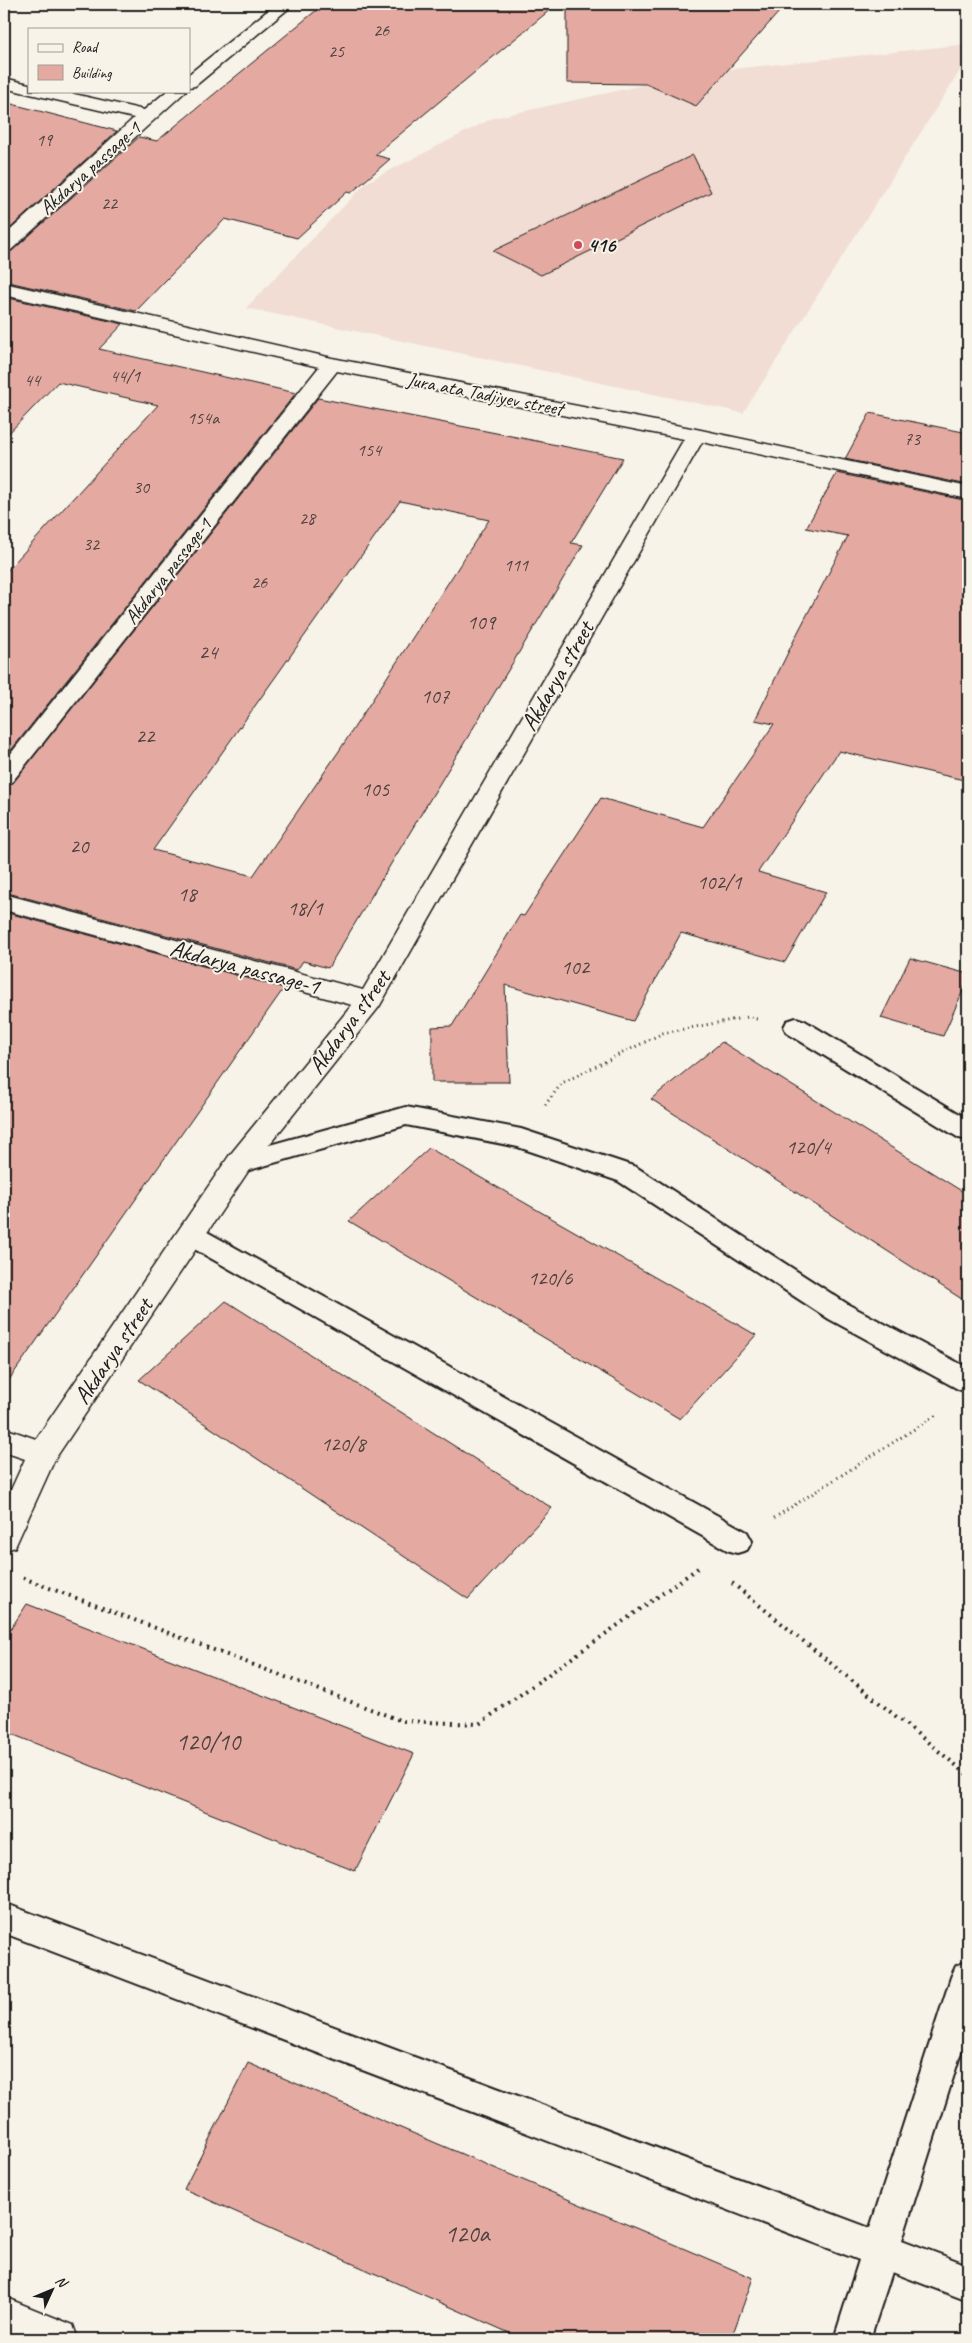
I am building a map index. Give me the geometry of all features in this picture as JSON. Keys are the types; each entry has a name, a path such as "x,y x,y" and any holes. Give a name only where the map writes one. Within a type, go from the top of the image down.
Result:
{"street":[{"path":"190,81 286,4"},
{"path":"4,83 28,89"},
{"path":"42,92 147,116"},
{"name":"Akdarya passage-1","path":"4,246 147,116 177,92"},
{"name":"Jura аta Tadjiyev street","path":"4,289 332,364 696,435 968,493"},
{"name":"Akdarya passage-1","path":"4,777 332,364"},
{"name":"Akdarya street","path":"4,1538 43,1453 239,1163 370,1001 696,435"},
{"name":"Akdarya passage-1","path":"4,902 370,1001"},
{"path":"4,1440 43,1453"},
{"path":"4,2316 60,2339"}],"lane":[{"path":"796,1027 968,1131"},
{"path":"239,1163 406,1116 521,1138 627,1174 839,1312 968,1380"},
{"path":"191,1235 737,1541"},
{"path":"4,1918 968,2283"},
{"path":"852,2339 968,1977"}],"path":[{"path":"521,1138 562,1083 663,1033 748,1018 796,1027"},
{"path":"13,1574 402,1721 479,1724 737,1541 944,1410"},
{"path":"706,1562 968,1775"}],"shaded area":[{"name":"416","path":"968,44 968,58 743,413 246,308 367,182 493,118 703,72"}],"building":[{"path":"324,4 557,4 375,155 390,159 351,193 347,192 297,238 225,219 136,311 4,281 4,254 12,251 139,137 157,141"},
{"path":"567,4 786,4 696,106 646,84 567,83"},
{"path":"4,102 117,131 4,234"},
{"path":"693,155 711,192 541,275 493,251"},
{"path":"4,297 123,324 99,349 296,393 4,759 4,574 158,405 58,382 4,438"},
{"path":"318,398 623,458 571,543 583,545 328,968 303,961 297,970 4,892 4,786 13,783","holes":["400,501 489,520 339,751 253,876 153,850"]},
{"path":"870,413 968,433 968,485 845,459"},
{"path":"837,473 968,501 968,781 839,751 758,872 826,892 785,962 681,933 633,1021 505,985 509,1082 432,1082 432,1027 452,1026 520,915 524,916 601,798 703,827 774,724 755,720 848,536 806,528"},
{"path":"4,912 284,988 4,1387"},
{"path":"910,958 968,974 968,979 943,1036 881,1018"},
{"path":"722,1042 968,1195 968,1303 651,1099"},
{"path":"429,1148 756,1335 680,1419 349,1221"},
{"path":"226,1301 552,1508 468,1599 139,1380"},
{"path":"27,1604 414,1754 355,1871 4,1731 4,1639"},
{"path":"248,2063 753,2278 731,2339 523,2339 184,2189"}],"place":[{"name":"416","path":"578,245"}]}
